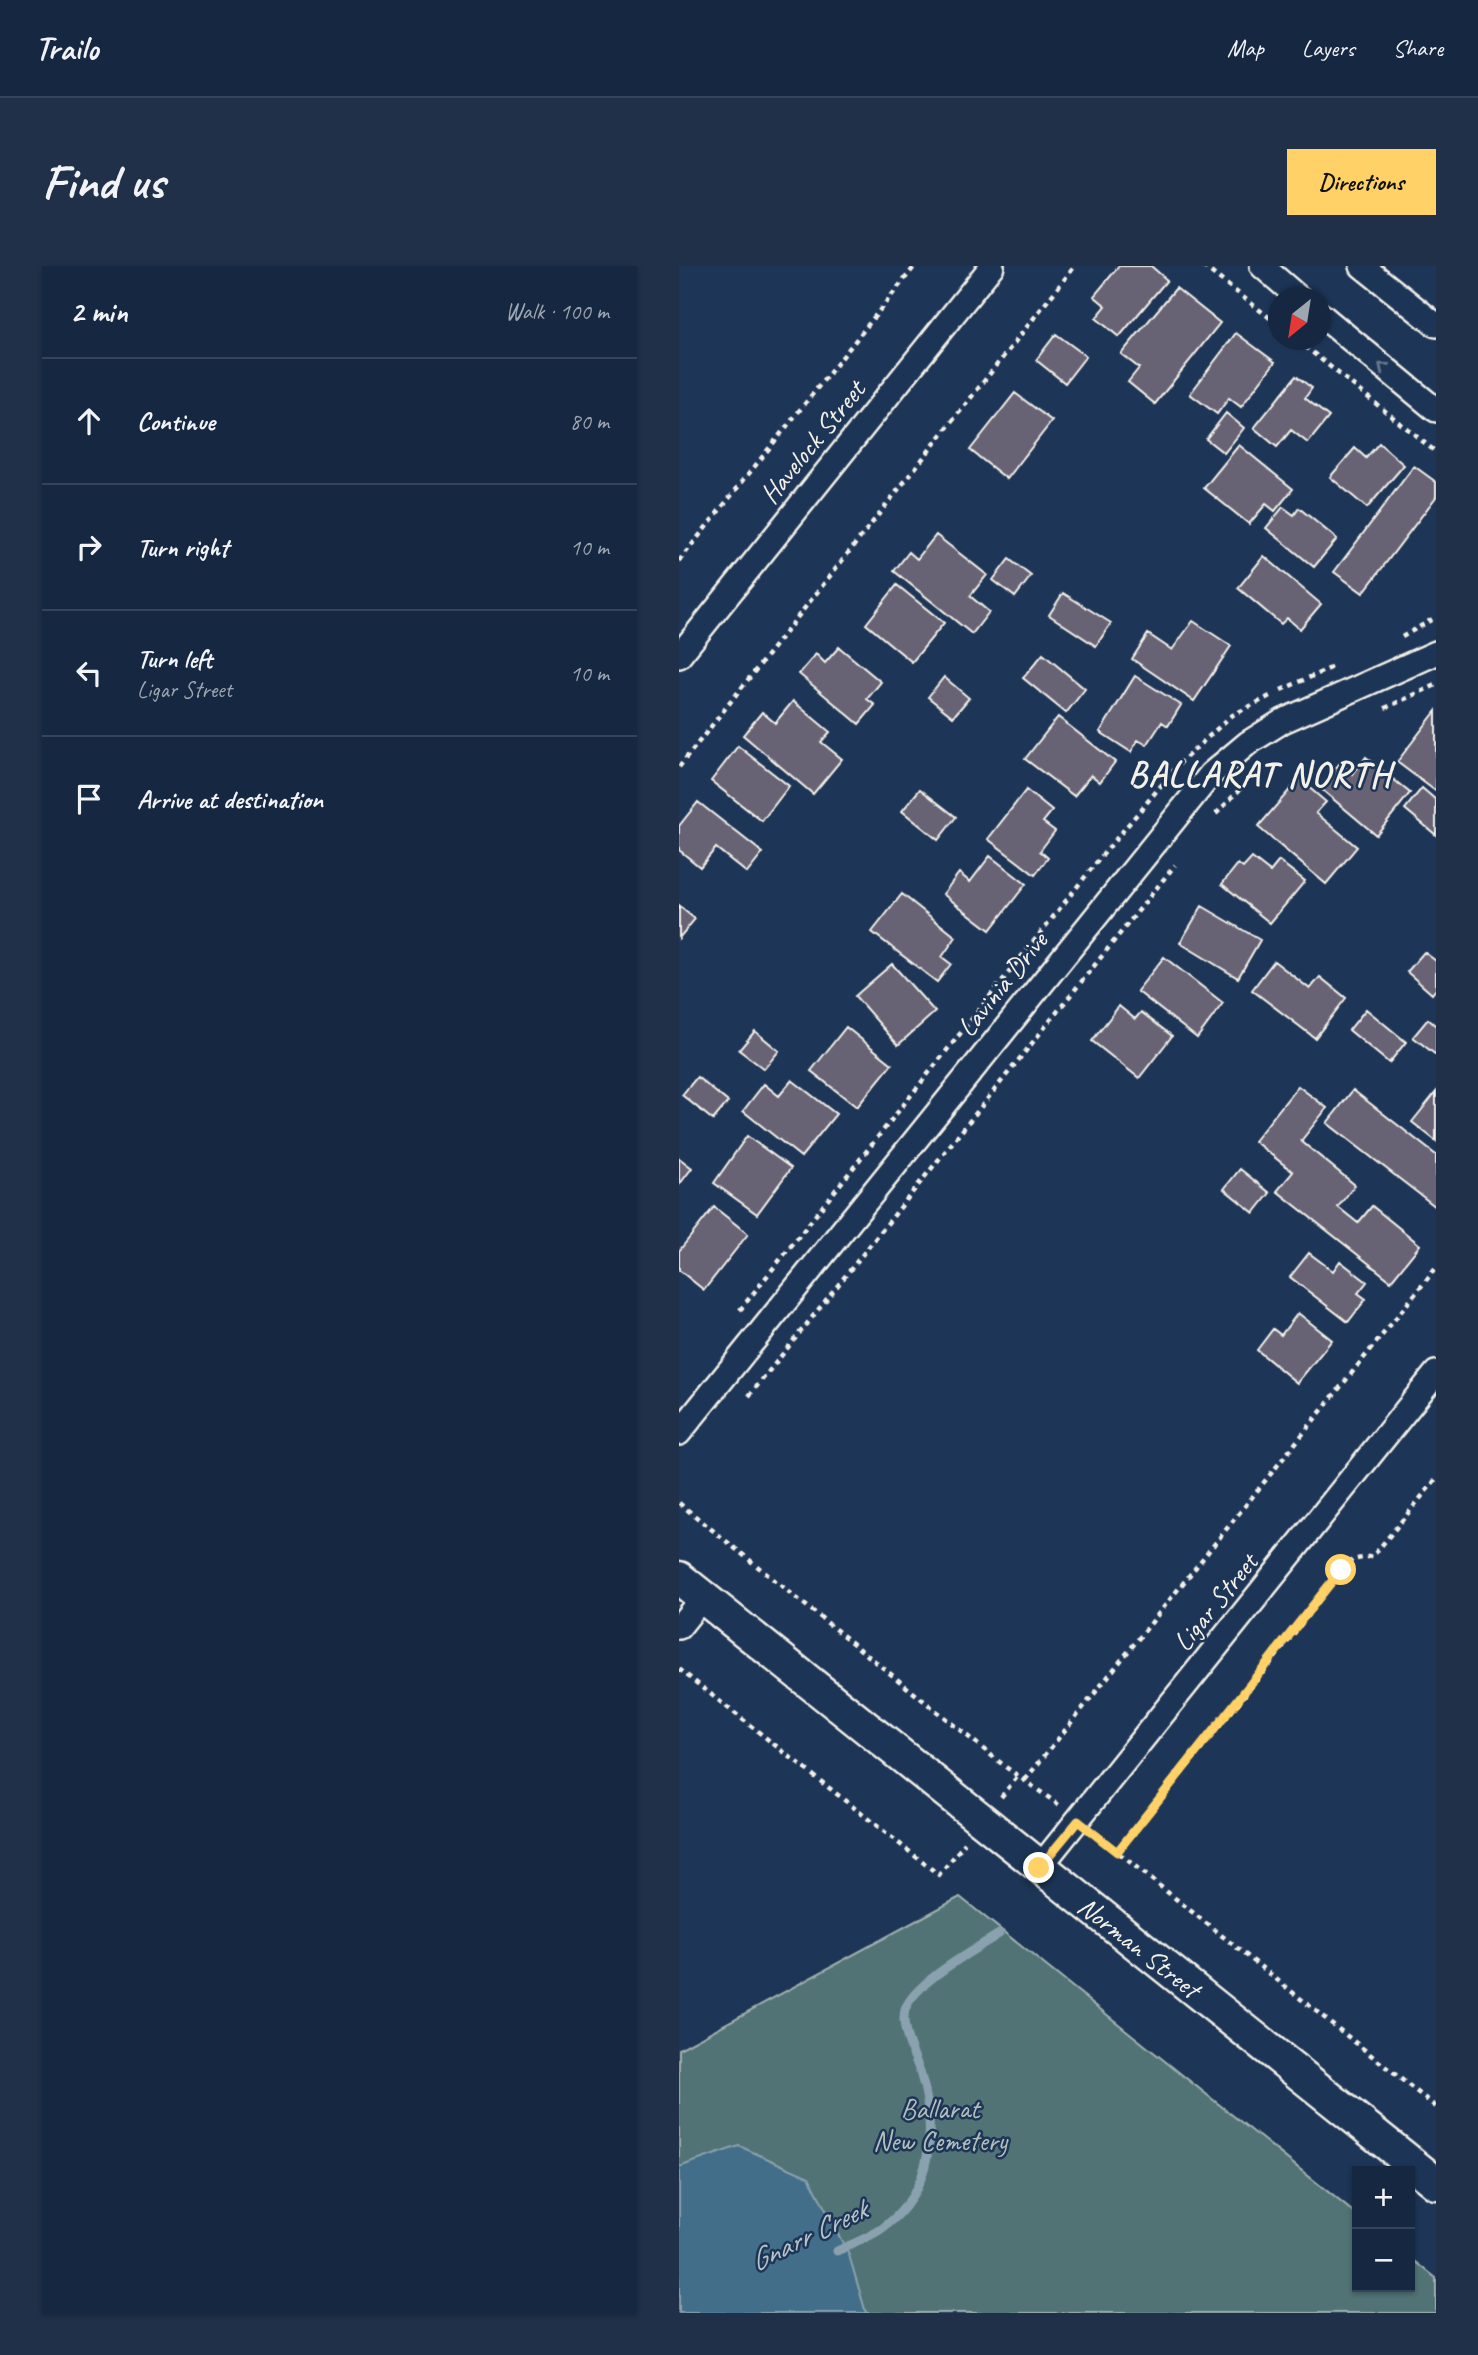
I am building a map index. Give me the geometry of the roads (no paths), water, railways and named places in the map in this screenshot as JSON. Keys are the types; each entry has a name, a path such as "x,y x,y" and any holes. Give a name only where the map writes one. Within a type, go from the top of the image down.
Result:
{"street":[{"name":"Havelock Street","path":"679,656 992,266"},
{"path":"1262,266 1286,287"},
{"path":"1362,266 1436,324"},
{"path":"1331,323 1436,410"},
{"name":"Lavinia Drive","path":"679,1433 1211,774 1248,743 1283,721 1436,653"},
{"name":"Ligar Street","path":"1039,1868 1436,1373"},
{"path":"679,1627 691,1588"},
{"name":"Norman Street","path":"691,1588 1436,2183"}],"water":[{"path":"739,2146 809,2177 849,2255 866,2313 679,2313 679,2167"}],"waterway":[{"name":"Gnarr Creek","path":"837,2251 884,2227 901,2212 922,2176 927,2156 929,2114 920,2072 904,2025 905,2010 910,2000 932,1978 999,1934"}],"district":[{"name":"BALLARAT NORTH","path":"1260,774"}],"park label":[{"name":"Ballarat New Cemetery","path":"940,2124"}]}
